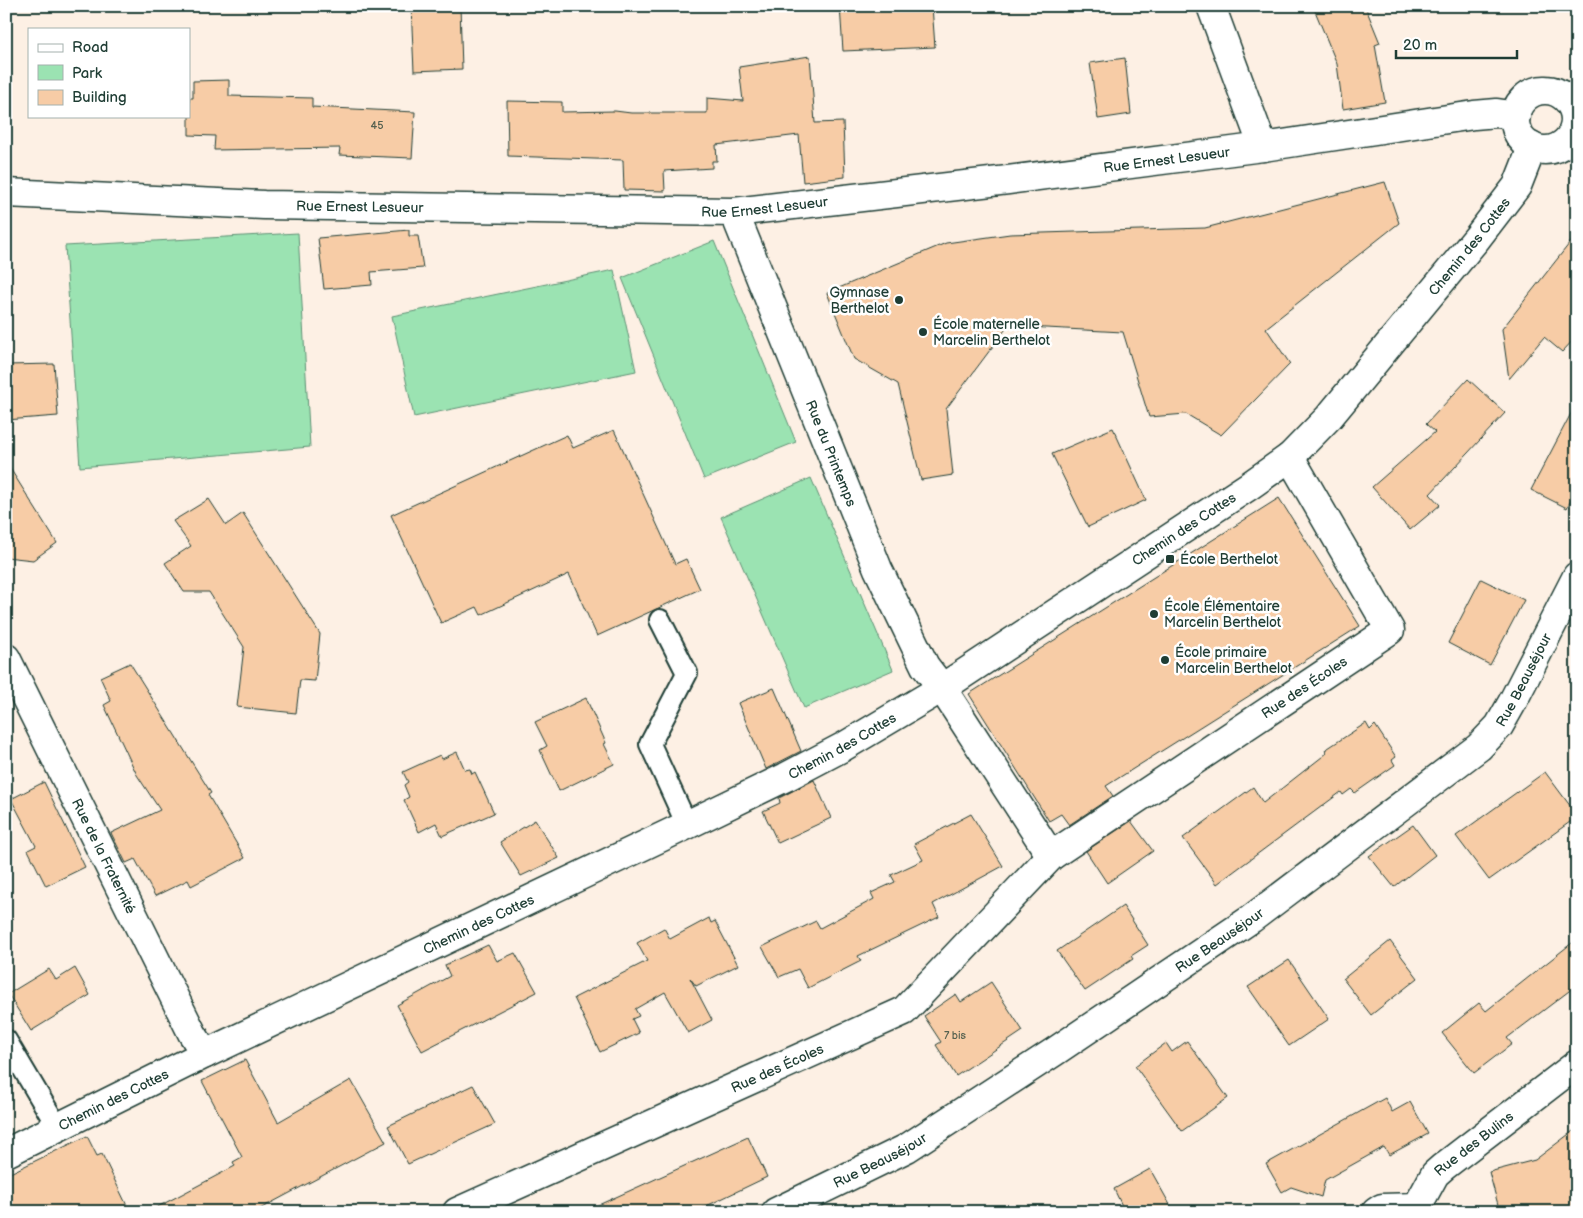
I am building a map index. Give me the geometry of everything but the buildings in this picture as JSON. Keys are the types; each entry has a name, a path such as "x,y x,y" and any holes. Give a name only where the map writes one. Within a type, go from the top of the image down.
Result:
{"street":[{"path":"1211,6 1264,146"},
{"path":"1549,90 1572,96 1575,123 1574,136 1554,149 1542,150 1531,146 1522,138 1517,127 1516,116 1520,104 1527,96 1537,91 1549,90"},
{"name":"Rue Ernest Lesueur","path":"6,193 264,205 734,212 1008,180 1264,146 1474,115 1497,113 1516,116"},
{"name":"Chemin des Cottes","path":"6,1153 205,1054 687,825 835,751 942,688 1290,457 1329,417 1477,238 1517,186 1531,146"},
{"name":"Rue du Printemps","path":"734,212 878,568 925,666 942,688"},
{"name":"Rue des Écoles","path":"456,1212 904,1011 1051,856 1390,630 1290,457"},
{"name":"Rue Beauséjour","path":"776,1212 907,1148 1046,1057 1251,918 1479,747 1499,726 1577,576"},
{"name":"Rue de la Fraternité","path":"6,658 192,1033 205,1054"},
{"path":"942,688 1051,856"},
{"name":"Rue des Bulins","path":"1376,1212 1382,1208 1419,1209 1428,1185 1439,1170 1577,1064"}],"lane":[{"path":"660,620 687,673 650,744 687,825"},
{"path":"6,1040 58,1128"}],"green space":[{"path":"298,233 310,447 80,467 65,246"},
{"path":"714,241 796,442 704,479 622,278"},
{"path":"614,270 636,371 414,417 392,316"},
{"path":"811,478 893,670 804,708 721,517"}],"place":[{"name":"Gymnase Berthelot","path":"899,300"},
{"name":"École maternelle Marcelin Berthelot","path":"923,332"},
{"name":"École Berthelot","path":"1170,559"},
{"name":"École Élémentaire Marcelin Berthelot","path":"1154,614"},
{"name":"École primaire Marcelin Berthelot","path":"1165,660"}]}
